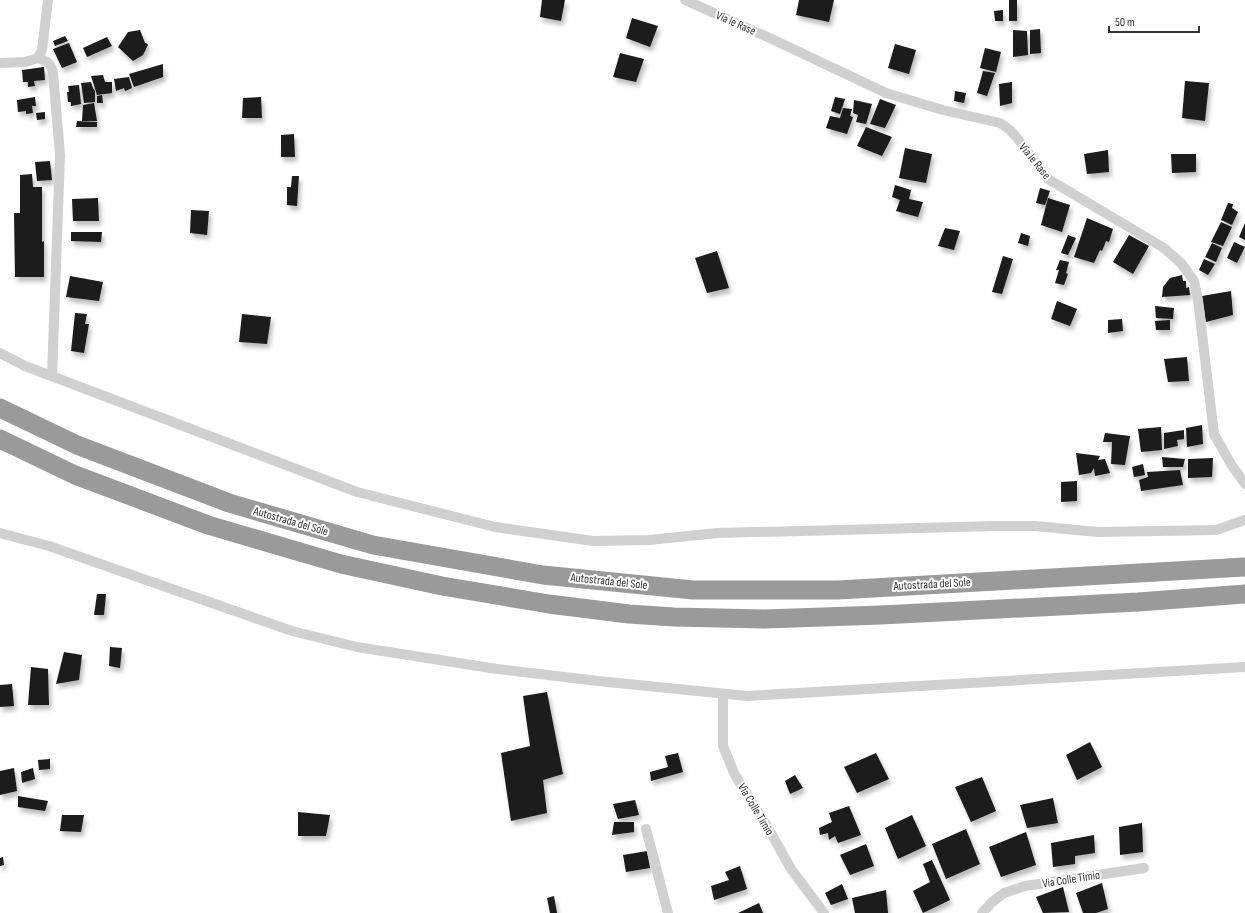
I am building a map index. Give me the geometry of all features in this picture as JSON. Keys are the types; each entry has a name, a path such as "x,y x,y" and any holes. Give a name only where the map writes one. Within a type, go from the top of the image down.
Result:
{"highway":[{"name":"Autostrada del Sole","path":"0,408 77,445 229,503 373,544 543,575 693,590 838,590 1245,567"},
{"path":"0,439 75,475 208,525 341,564 442,586 556,605 628,614 674,617 765,619 880,616 1138,602 1245,594"}],"street":[{"path":"38,58 42,50 48,0"},
{"name":"Via le Rase","path":"685,0 886,93 943,110 1000,123 1010,130 1048,179 1164,248 1181,263 1194,281 1198,300 1214,434 1231,464 1245,484"},
{"path":"0,63 25,62 38,58 46,60 51,66 53,72 60,155 52,376"},
{"path":"0,353 25,366 357,492 495,527 593,541 649,540 718,533 997,526 1036,526 1098,532 1216,530 1245,520"},
{"path":"0,533 49,546 292,631 356,647 497,669 723,694 747,696 1245,667"},
{"name":"Via Colle Timio","path":"723,694 723,746 735,775 792,869 824,913"},
{"path":"646,829 668,913"},
{"name":"Via Colle Timio","path":"982,913 991,903 1004,893 1024,886 1144,868"}],"building":[{"path":"542,0 565,0 561,21 540,17"},
{"path":"799,0 834,0 829,22 796,15"},
{"path":"1009,0 1017,0 1017,21 1009,21"},
{"path":"1003,10 1003,21 995,21 994,11"},
{"path":"632,18 658,26 650,47 626,38"},
{"path":"1040,29 1041,53 1030,54 1030,30"},
{"path":"140,30 145,43 148,45 143,55 133,61 118,47 128,32"},
{"path":"1013,30 1027,31 1028,55 1013,57"},
{"path":"65,36 68,41 55,46 53,41"},
{"path":"107,37 112,46 87,57 83,48"},
{"path":"69,43 77,62 62,68 53,49"},
{"path":"895,44 916,50 909,74 888,68"},
{"path":"985,48 1001,52 996,72 980,68"},
{"path":"620,53 644,59 636,82 613,77"},
{"path":"163,64 163,77 134,87 129,74"},
{"path":"44,67 45,80 34,81 35,86 28,87 28,82 23,82 22,70"},
{"path":"983,71 995,73 987,96 977,93"},
{"path":"103,75 105,82 112,82 112,93 97,95 91,76"},
{"path":"129,77 132,88 125,91 124,88 116,91 114,79"},
{"path":"1185,81 1209,83 1205,121 1182,118"},
{"path":"91,82 95,91 95,102 84,103 81,83"},
{"path":"1012,82 1012,103 1000,106 999,84"},
{"path":"79,85 81,104 71,106 71,102 68,102 68,86"},
{"path":"955,91 966,93 964,103 954,101"},
{"path":"102,95 103,103 97,103 97,96"},
{"path":"35,97 36,106 32,106 33,113 26,114 26,111 18,112 17,100"},
{"path":"261,97 262,118 242,118 243,98"},
{"path":"835,97 845,99 840,114 831,111"},
{"path":"880,99 896,105 885,128 870,124"},
{"path":"854,100 872,104 866,124 856,122 858,115 853,113"},
{"path":"94,103 97,121 82,121 83,105"},
{"path":"843,108 852,109 850,116 853,117 847,134 826,128 830,116 840,118"},
{"path":"45,112 45,119 37,120 36,113"},
{"path":"77,121 97,122 97,127 76,127"},
{"path":"866,127 892,137 882,156 857,146"},
{"path":"294,134 295,157 281,157 281,135"},
{"path":"905,148 932,154 926,183 899,178"},
{"path":"1108,150 1109,172 1087,174 1084,154"},
{"path":"1171,154 1196,154 1196,172 1172,173"},
{"path":"50,161 52,180 37,181 35,162"},
{"path":"32,174 33,187 42,187 42,242 44,241 44,277 15,277 14,213 20,213 20,175"},
{"path":"292,176 299,176 297,206 287,205 287,187 291,187"},
{"path":"895,185 911,190 909,199 923,202 918,217 896,211 900,200 892,197"},
{"path":"1040,188 1050,191 1045,205 1036,203"},
{"path":"98,198 99,221 73,221 72,199"},
{"path":"1048,198 1070,205 1062,232 1041,225"},
{"path":"1228,203 1233,204 1232,208 1238,212 1232,225 1221,220"},
{"path":"191,210 209,211 207,235 190,233"},
{"path":"1087,218 1113,229 1109,242 1106,241 1102,251 1100,250 1094,263 1074,257"},
{"path":"1221,222 1232,227 1223,246 1211,242"},
{"path":"1245,223 1245,240 1239,237"},
{"path":"945,228 960,231 954,250 938,246"},
{"path":"71,232 102,232 101,242 71,241"},
{"path":"1021,233 1030,236 1028,246 1018,243"},
{"path":"1068,235 1076,238 1068,255 1061,253"},
{"path":"1129,235 1149,246 1133,274 1113,262"},
{"path":"1234,242 1245,247 1237,263 1227,258"},
{"path":"1212,243 1222,248 1216,262 1205,257"},
{"path":"717,251 729,288 707,293 695,258"},
{"path":"1003,256 1013,259 1002,294 992,292"},
{"path":"1204,259 1215,264 1208,275 1199,270"},
{"path":"1060,260 1069,262 1066,273 1068,274 1064,285 1055,283 1059,270 1056,270"},
{"path":"1182,275 1183,281 1186,281 1186,288 1189,287 1190,295 1162,297 1163,287 1170,278"},
{"path":"70,276 103,282 99,301 66,297"},
{"path":"1231,291 1233,315 1206,322 1202,296"},
{"path":"1057,301 1077,309 1070,326 1051,319"},
{"path":"1155,306 1174,308 1173,319 1156,318"},
{"path":"75,313 87,314 85,324 89,324 84,353 71,351"},
{"path":"242,314 271,317 267,344 239,342"},
{"path":"1122,319 1123,331 1108,333 1108,320"},
{"path":"1170,320 1170,330 1156,330 1155,321"},
{"path":"1187,357 1189,381 1168,382 1164,359"},
{"path":"1202,425 1203,444 1187,447 1186,428"},
{"path":"1161,427 1162,450 1141,452 1138,429"},
{"path":"1184,430 1184,439 1177,440 1178,446 1164,449 1164,433"},
{"path":"1105,433 1130,436 1125,465 1111,464 1112,442 1103,442"},
{"path":"1076,453 1100,456 1098,460 1105,459 1110,473 1095,476 1094,468 1091,473 1079,475"},
{"path":"1162,457 1185,459 1183,467 1163,467"},
{"path":"1213,458 1212,477 1188,478 1188,459"},
{"path":"1143,464 1145,475 1134,477 1132,467"},
{"path":"1180,470 1183,485 1141,491 1139,480 1148,477 1147,472"},
{"path":"1077,481 1077,501 1061,502 1061,482"},
{"path":"97,594 106,594 104,615 94,615"},
{"path":"110,647 122,648 120,668 109,666"},
{"path":"64,652 82,655 79,680 56,684"},
{"path":"31,667 48,669 49,705 28,705"},
{"path":"12,684 14,706 0,707 0,685"},
{"path":"547,692 563,774 543,780 547,813 511,821 501,753 530,746 523,696"},
{"path":"1090,742 1102,767 1077,780 1066,755"},
{"path":"678,753 683,772 651,781 650,772 668,767 665,756"},
{"path":"876,753 889,779 857,793 844,767"},
{"path":"50,759 50,769 39,770 38,760"},
{"path":"14,768 17,791 0,795 0,771"},
{"path":"33,768 35,779 22,783 21,772"},
{"path":"795,775 803,788 790,794 785,781"},
{"path":"982,777 996,811 971,822 955,787"},
{"path":"18,796 48,801 45,811 18,807"},
{"path":"1053,798 1058,823 1027,828 1020,805"},
{"path":"635,800 639,815 618,819 613,804"},
{"path":"849,806 861,835 838,843 835,836 829,840 828,833 820,835 819,828 832,822 829,813"},
{"path":"298,812 330,815 326,836 298,836"},
{"path":"62,815 84,815 81,832 60,831"},
{"path":"912,815 926,846 898,859 885,828"},
{"path":"614,822 634,822 634,832 612,835"},
{"path":"1142,823 1143,852 1120,855 1119,827"},
{"path":"966,829 980,864 946,879 932,844"},
{"path":"1026,832 1036,865 1001,877 989,847"},
{"path":"1094,835 1095,853 1075,856 1075,864 1053,867 1051,843"},
{"path":"866,844 874,866 850,875 840,855"},
{"path":"647,851 650,868 626,872 623,855"},
{"path":"3,857 4,865 0,866 0,858"},
{"path":"932,860 950,900 923,913 913,891 930,882 923,864"},
{"path":"740,866 747,889 714,900 711,886 729,880 725,872"},
{"path":"1102,883 1108,909 1096,913 1083,913 1076,893"},
{"path":"842,884 848,899 831,905 825,893"},
{"path":"1063,887 1069,912 1043,913 1036,897"},
{"path":"886,890 888,913 855,913 852,898"},
{"path":"554,896 557,913 550,913 547,898"},
{"path":"759,903 763,913 738,913"}]}
